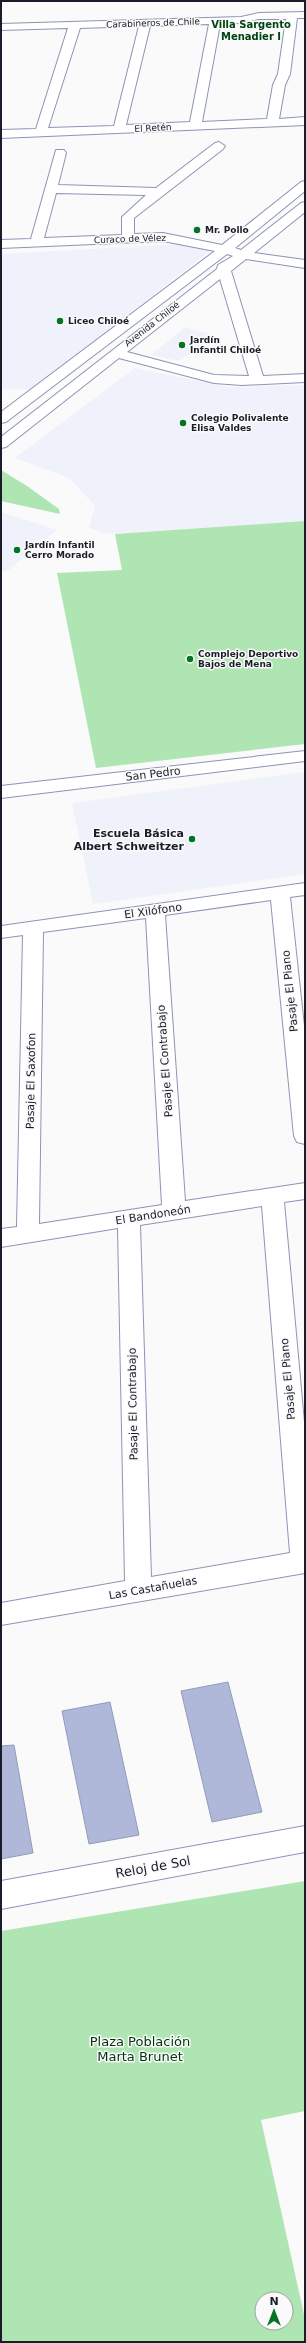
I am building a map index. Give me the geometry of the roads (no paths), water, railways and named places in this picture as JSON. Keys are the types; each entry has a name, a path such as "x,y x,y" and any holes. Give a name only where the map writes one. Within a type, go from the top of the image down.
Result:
{"street":[{"name":"Carabineros de Chile","path":"1,28 245,20 256,11 292,16 305,15"},
{"path":"272,122 279,86 284,74 292,16"},
{"path":"195,126 215,21"},
{"path":"119,129 145,23"},
{"path":"41,132 75,25"},
{"name":"El Retén","path":"1,134 305,121"},
{"path":"128,238 128,217 136,209 219,146"},
{"path":"36,242 60,153"},
{"name":"Avenida Chiloé","path":"1,419 224,250 305,184"},
{"path":"51,189 160,192"},
{"name":"Avenida Chiloé","path":"1,444 115,353 305,206"},
{"name":"Curaco de Vélez","path":"1,244 128,238 173,238 279,262 305,264"},
{"path":"224,268 257,380"},
{"path":"115,353 208,378 257,380 305,378"},
{"name":"San Pedro","path":"1,792 305,756"},
{"name":"El Xilófono","path":"1,932 305,889"},
{"name":"Pasaje El Piano","path":"280,893 305,1136"},
{"name":"Pasaje El Contrabajo","path":"155,910 174,1211"},
{"name":"Pasaje El Saxofon","path":"28,1234 33,928"},
{"name":"El Bandoneón","path":"1,1238 305,1191"},
{"name":"Pasaje El Piano","path":"272,1196 304,1562"},
{"name":"Pasaje El Contrabajo","path":"129,1218 138,1590"},
{"name":"Las Castañuelas","path":"1,1614 304,1562"},
{"name":"Reloj de Sol","path":"1,1895 305,1839"}],"place":[{"name":"Mr. Pollo","path":"197,230"},
{"name":"Liceo Chiloé","path":"60,321"},
{"name":"Jardín Infantil Chiloé","path":"182,345"},
{"name":"Colegio Polivalente Elisa Valdes","path":"183,423"},
{"name":"Jardín Infantil Cerro Morado","path":"17,550"},
{"name":"Complejo Deportivo Bajos de Mena","path":"190,659"},
{"name":"Escuela Básica Albert Schweitzer","path":"192,839"}],"district":[{"name":"Villa Sargento Menadier I","path":"251,30"}],"park label":[{"name":"Plaza Población Marta Brunet","path":"140,2048"}]}
